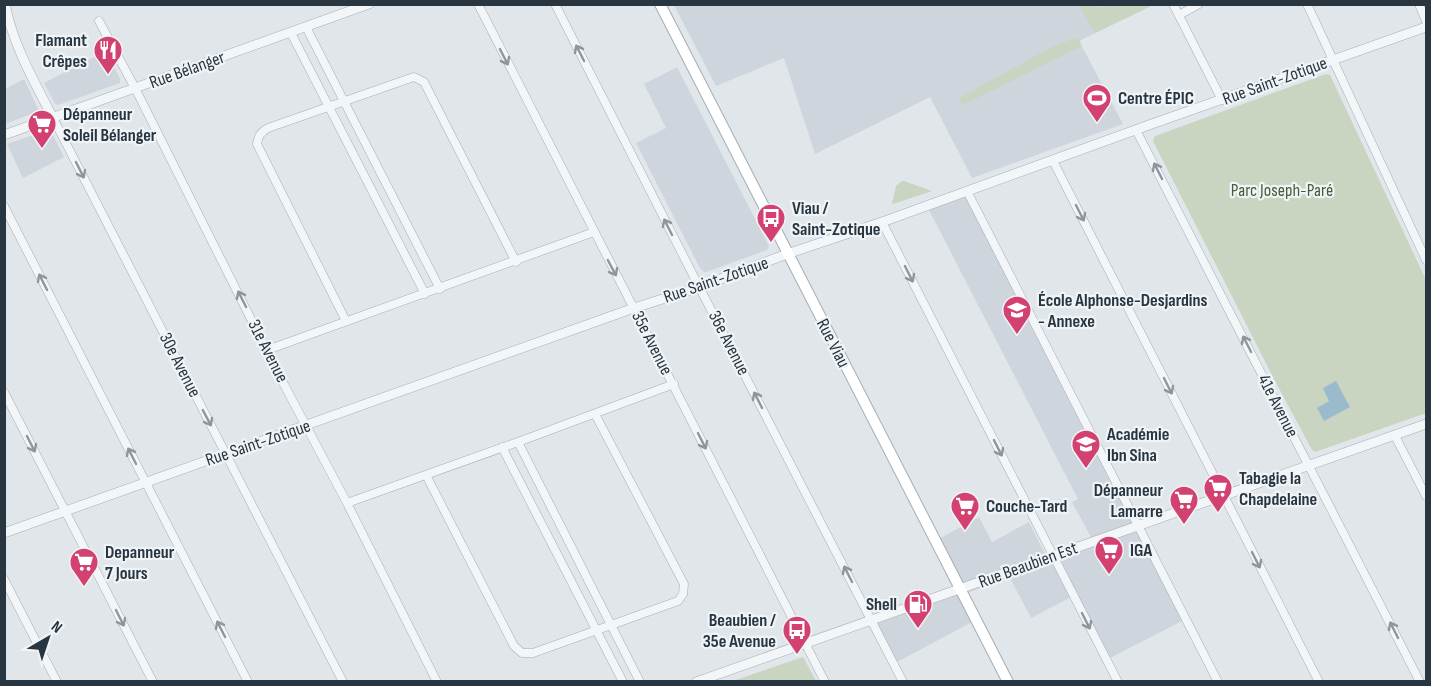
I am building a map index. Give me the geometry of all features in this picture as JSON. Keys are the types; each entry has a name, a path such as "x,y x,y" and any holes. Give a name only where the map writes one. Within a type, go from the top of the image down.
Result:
{"main road":[{"name":"Rue Viau","path":"660,4 1008,681"}],"street":[{"name":"30e Avenue","path":"5,4 17,47 343,681"},
{"name":"Rue Bélanger","path":"4,135 369,4"},
{"name":"35e Avenue","path":"478,4 825,681"},
{"name":"36e Avenue","path":"555,4 903,681"},
{"path":"1173,4 1222,100"},
{"path":"1179,15 1199,4"},
{"path":"1306,4 1426,260"},
{"path":"1419,4 1426,21"},
{"name":"31e Avenue","path":"99,21 437,681"},
{"path":"306,27 440,289"},
{"name":"Rue Saint-Zotique","path":"4,533 1426,27"},
{"path":"291,33 425,294"},
{"path":"346,321 257,144 262,131 328,106 414,77 424,82 516,262"},
{"name":"41e Avenue","path":"1136,130 1420,681"},
{"path":"1053,160 1319,681"},
{"path":"967,191 1218,681"},
{"path":"4,206 248,681"},
{"path":"882,222 1118,681"},
{"path":"267,350 594,232"},
{"path":"347,503 674,384"},
{"path":"4,392 153,681"},
{"path":"426,475 514,646 522,653 533,653 678,601 683,594 684,584 595,414"},
{"name":"Rue Beaubien Est","path":"696,681 960,590 1426,424"},
{"path":"1395,436 1426,496"},
{"path":"518,442 640,681"},
{"path":"502,447 623,681"},
{"path":"4,579 57,681"}],"shaded area":[{"path":"674,5 1153,5 1079,41 1123,124 972,178 930,97 815,154 784,58 716,86"},
{"path":"106,51 120,83 58,105 55,104 44,83"},
{"path":"677,67 769,246 767,250 706,272 700,268 636,143 666,128 644,84"},
{"path":"24,79 39,111 5,124 5,89"},
{"path":"48,130 51,131 64,157 23,178 7,144"},
{"path":"967,191 1186,619 1106,660 1073,596 1031,618 1009,576 963,595 976,620 895,663 876,621 955,585 935,541 979,517 992,542 1029,522 1046,556 1093,541 1072,502 1078,499 927,206"}],"green space":[{"path":"1079,5 1095,5 1098,9 1110,5 1112,8 1116,5 1153,5 1095,33"},
{"path":"1075,38 1082,46 963,105 959,98 1056,45"},
{"name":"Parc Joseph-Paré","path":"1326,74 1330,75 1426,280 1426,413 1315,452 1274,379 1153,141 1155,136"},
{"path":"902,181 932,191 893,204 896,186"},
{"path":"803,657 816,681 733,681"}],"water":[{"path":"1336,381 1350,407 1324,421 1317,408 1329,401 1323,388"}],"place":[{"name":"Flamant Crêpes","path":"108,76"},
{"name":"Centre ÉPIC","path":"1097,124"},
{"name":"Dépanneur Soleil Bélanger","path":"42,150"},
{"name":"Viau / Saint-Zotique","path":"771,244"},
{"name":"École Alphonse-Desjardins - Annexe","path":"1017,336"},
{"name":"Académie Ibn Sina","path":"1086,470"},
{"name":"Tabagie la Chapdelaine","path":"1218,514"},
{"name":"Dépanneur Lamarre","path":"1184,526"},
{"name":"Couche-Tard","path":"965,532"},
{"name":"IGA","path":"1109,576"},
{"name":"Depanneur 7 Jours","path":"84,588"},
{"name":"Shell","path":"918,630"},
{"name":"Beaubien / 35e Avenue","path":"797,656"}]}
